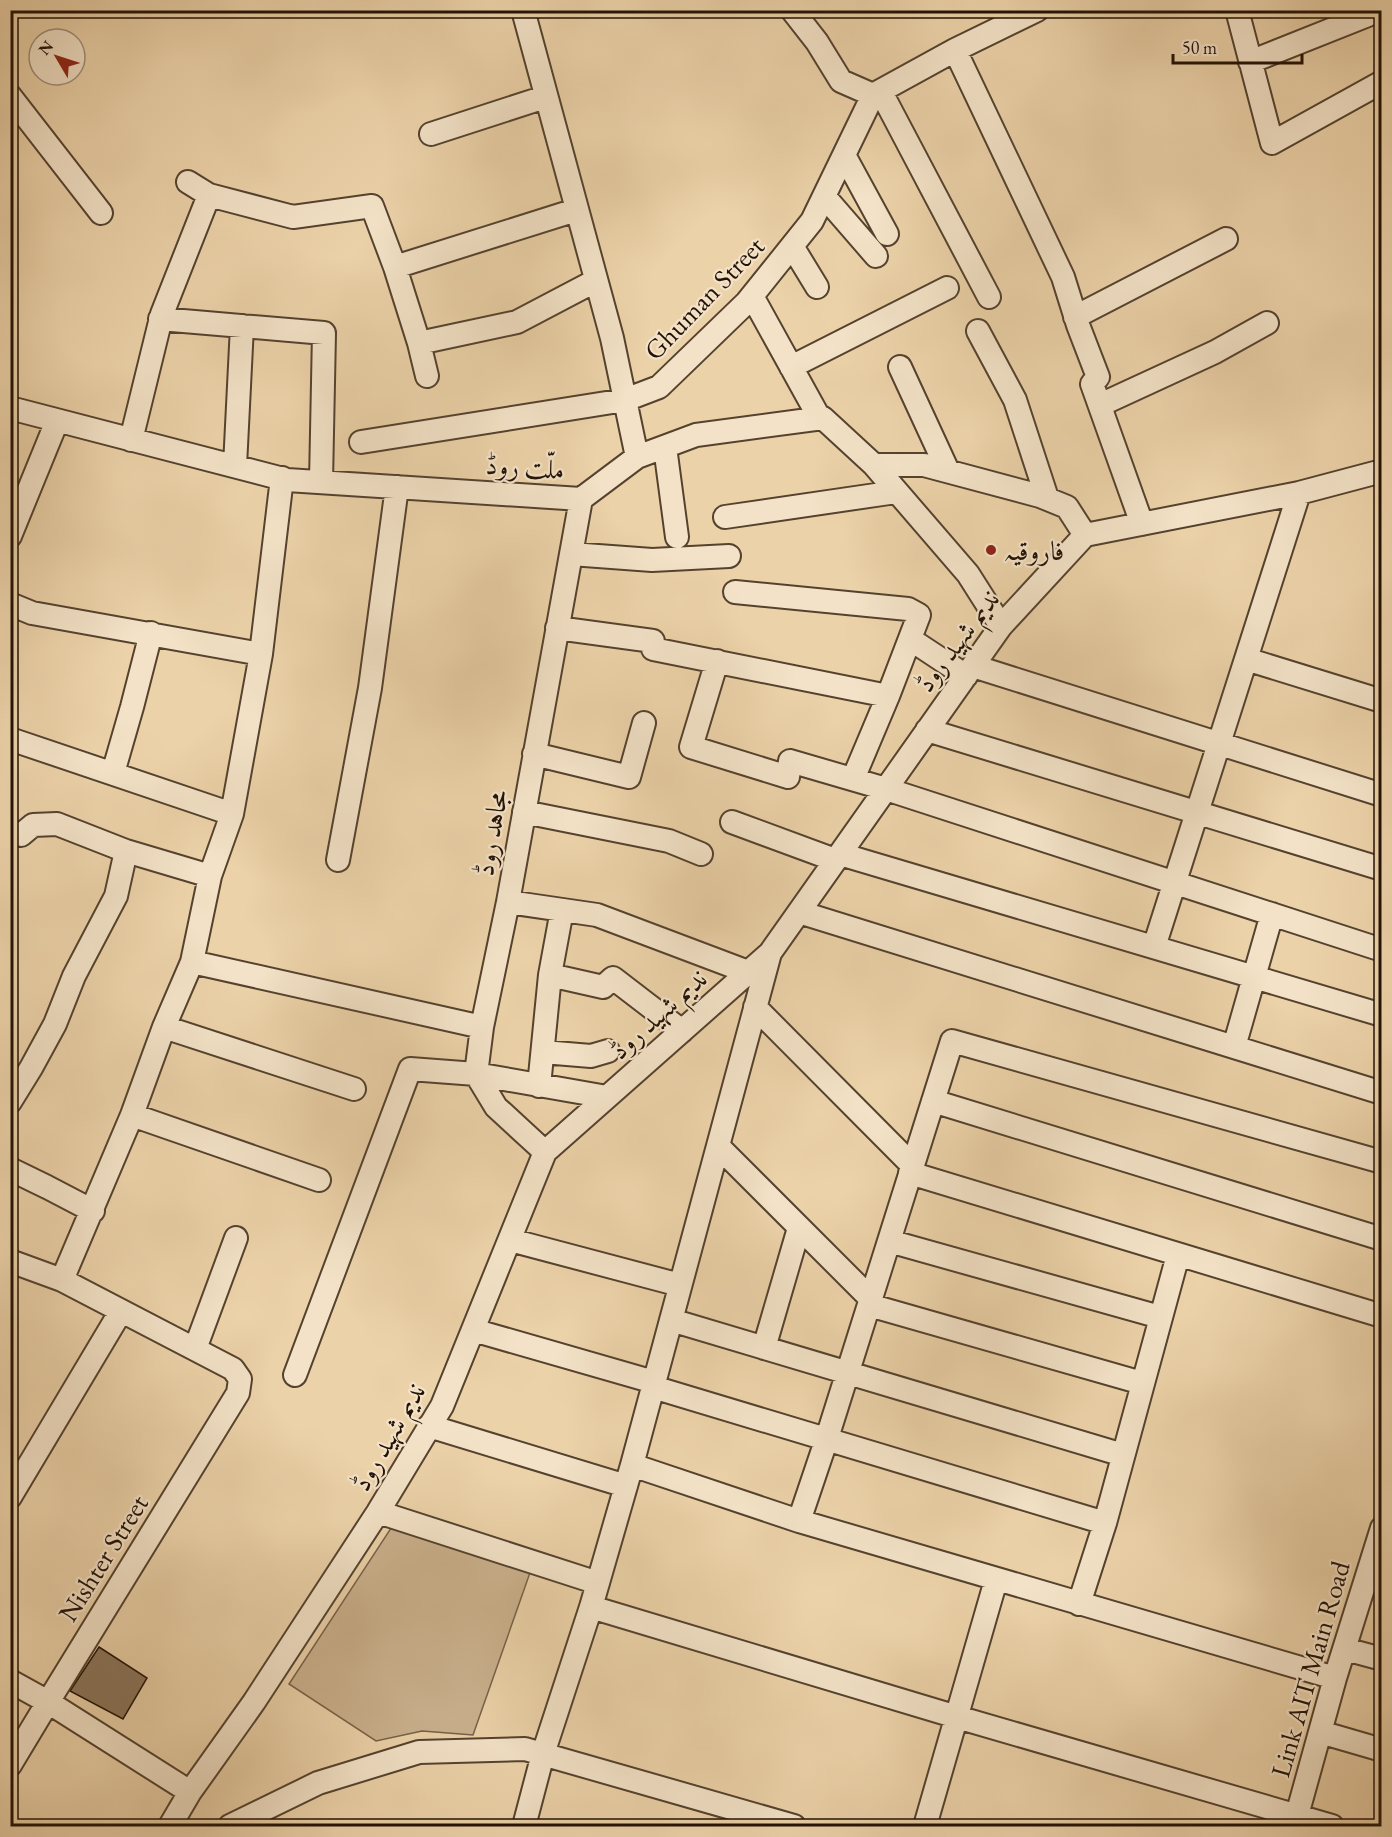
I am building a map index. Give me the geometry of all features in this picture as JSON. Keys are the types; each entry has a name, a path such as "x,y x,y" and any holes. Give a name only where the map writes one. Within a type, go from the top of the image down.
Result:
{"street":[{"path":"523,10 545,98 612,338 637,457"},
{"path":"792,10 817,42 841,81 877,93 989,297"},
{"path":"877,93 955,50 1037,10"},
{"path":"1237,10 1272,143 1382,82"},
{"path":"1250,62 1368,15"},
{"path":"955,50 1063,277 1098,377 1092,384 1142,524"},
{"name":"Ghuman Street","path":"361,442 625,400 658,387 752,296 812,221 844,154 877,93"},
{"path":"10,96 101,213"},
{"path":"431,134 545,98"},
{"path":"844,154 887,234"},
{"path":"189,182 210,195 293,217 372,206 396,267 427,376"},
{"path":"131,440 160,318 210,195"},
{"path":"824,196 876,256"},
{"path":"396,267 576,210"},
{"path":"1076,317 1226,239"},
{"path":"792,246 817,287"},
{"path":"419,343 517,322 596,280"},
{"path":"791,367 947,288"},
{"path":"752,296 820,419 823,418 873,465 968,574 1001,626"},
{"path":"160,318 324,333 321,482"},
{"path":"1100,405 1215,352 1267,323"},
{"path":"235,466 242,326"},
{"path":"978,331 1015,400 1047,498"},
{"path":"900,368 948,471"},
{"name":"ملّت روڈ","path":"10,408 282,478 581,499 637,457 696,435 820,419"},
{"path":"10,536 57,421"},
{"path":"665,447 677,537"},
{"path":"873,465 924,465 1047,498 1067,507 1085,535 1299,493 1382,471"},
{"path":"63,1280 132,1115 164,1027 192,962 210,876 232,814 261,654 282,478"},
{"path":"338,860 370,688 397,487"},
{"path":"725,517 896,492"},
{"path":"1154,947 1299,493"},
{"name":"مجاہد روڈ","path":"476,1074 482,1027 508,902 581,499"},
{"name":"ندیم شہید روڈ","path":"170,1827 190,1792 254,1702 378,1512 442,1406 545,1152 770,953 1001,626 1085,535"},
{"path":"571,554 652,560 729,556"},
{"path":"735,592 908,609 919,615 853,779"},
{"path":"10,604 32,613 261,654"},
{"path":"557,628 653,641 653,649 888,696"},
{"path":"112,773 151,633"},
{"path":"910,639 969,671 1219,743 1382,795"},
{"path":"1246,659 1382,701"},
{"path":"717,662 691,747 788,777 790,761 853,779 1382,950"},
{"path":"534,754 629,777 644,723"},
{"path":"927,730 1382,869"},
{"path":"10,739 232,814"},
{"path":"524,812 669,841 701,854"},
{"path":"732,822 838,857 1382,1015"},
{"path":"10,832 21,835 33,825 57,824 126,851 210,876"},
{"path":"10,1102 55,1024 74,976 116,896 126,851"},
{"path":"508,902 597,915 748,972"},
{"path":"539,1086 550,975 562,910"},
{"path":"799,912 1382,1093"},
{"path":"1234,1047 1272,914"},
{"path":"524,1827 543,1754 591,1607 629,1476 770,953"},
{"path":"192,962 482,1027"},
{"path":"550,975 603,987 613,978 682,1031"},
{"path":"755,1007 912,1169 1178,1255 1382,1316"},
{"path":"164,1027 354,1089"},
{"path":"799,1521 952,1041 1382,1162"},
{"path":"543,1052 591,1056 608,1051"},
{"path":"295,1375 410,1068 476,1074 607,1097"},
{"path":"476,1074 496,1107 545,1152"},
{"path":"933,1101 1382,1239"},
{"path":"132,1115 319,1180"},
{"path":"718,1146 870,1302 1142,1383"},
{"path":"10,1169 93,1211"},
{"path":"764,1348 800,1228"},
{"path":"10,1261 63,1280 195,1349 236,1238"},
{"path":"510,1240 680,1285"},
{"path":"889,1241 1160,1317"},
{"path":"1079,1604 1105,1523 1178,1255"},
{"path":"10,1497 19,1464 121,1311"},
{"path":"671,1320 1123,1455"},
{"path":"472,1330 1105,1523"},
{"name":"Nishter Street","path":"10,1766 238,1393 240,1379 233,1369 195,1349"},
{"path":"429,1426 799,1521 1335,1678"},
{"path":"378,1512 598,1584"},
{"name":"Link AIT Main Road","path":"1296,1822 1335,1678 1377,1563 1382,1528"},
{"path":"926,1827 996,1580"},
{"path":"591,1607 1296,1822 1332,1827"},
{"path":"1345,1649 1382,1659"},
{"path":"10,1681 48,1702 190,1792"},
{"path":"1320,1732 1382,1750"},
{"path":"230,1827 318,1783 419,1752 525,1749 794,1827"}],"shaded area":[{"path":"399,1516 532,1567 473,1735 422,1731 376,1741 289,1684"}],"building":[{"path":"99,1647 147,1678 123,1719 70,1691"}],"place":[{"name":"فاروقیہ","path":"991,550"}]}
